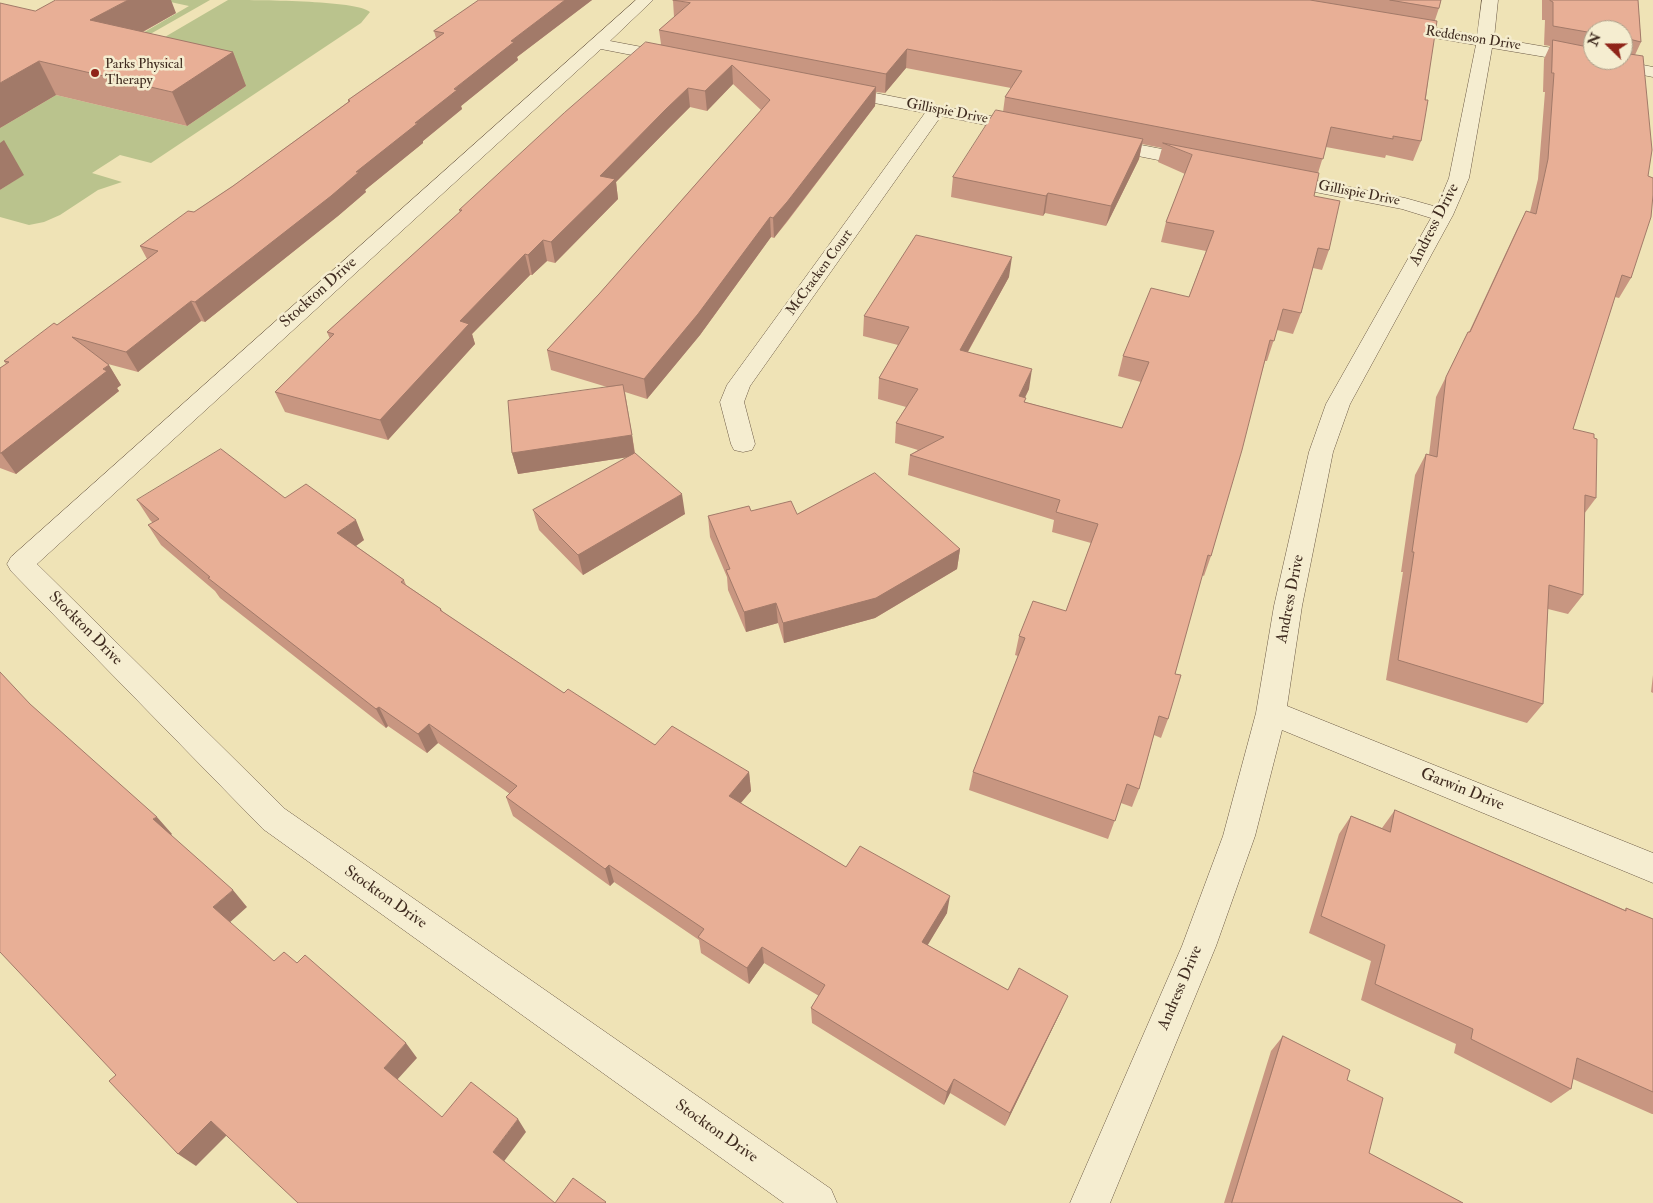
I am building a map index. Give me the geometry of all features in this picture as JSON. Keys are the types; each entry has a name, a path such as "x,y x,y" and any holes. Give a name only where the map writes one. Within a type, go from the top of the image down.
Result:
{"street":[{"name":"Stockton Drive","path":"645,0 20,564 274,819 817,1203"},
{"name":"Andress Drive","path":"1090,1203 1202,937 1239,836 1271,713 1288,606 1321,452 1338,404 1443,215 1459,178 1485,41 1490,0"},
{"name":"Reddenson Drive","path":"1389,25 1583,58"},
{"path":"596,43 694,62"},
{"name":"Reddenson Drive","path":"1633,68 1653,72"},
{"name":"Gillispie Drive","path":"820,87 1044,132"},
{"name":"McCracken Court","path":"743,444 732,402 739,384 936,110"},
{"path":"1093,142 1220,167"},
{"name":"Gillispie Drive","path":"1259,174 1405,204 1443,215"},
{"name":"Garwin Drive","path":"1271,713 1653,868"}],"green space":[{"path":"161,0 210,0 131,45 124,44 189,6"},
{"path":"228,0 326,3 361,8 370,12 361,23 151,163 120,155 92,173 122,182 98,190 60,215 44,222 29,225 0,217 0,190 23,175 0,169 0,128 56,95 187,126 246,86 146,48"}],"building":[{"path":"56,0 128,0 90,20 233,52 172,92 39,61 0,83 0,3 35,11"},
{"path":"479,0 565,0 511,41 514,42 454,89 457,90 356,172 359,172 331,196 195,302 191,301 126,352 72,337 109,365 103,369 107,371 0,453 0,368 9,362 4,361 54,323 57,325 158,251 140,246 188,211 194,212 233,186 350,101 348,100 444,33 434,31"},
{"path":"673,0 1310,0 1437,21 1425,100 1428,100 1421,141 1393,136 1393,139 1331,127 1323,159 1005,97 1022,71 907,49 886,74 659,30 690,3"},
{"path":"1390,0 1441,0 1439,8"},
{"path":"1550,0 1638,0 1641,42 1633,40 1633,20 1583,20 1583,31 1553,26 1553,2"},
{"path":"1553,40 1583,46 1583,70 1633,70 1633,54 1643,56 1652,150 1648,176 1653,178 1653,195 1651,217 1631,278 1622,275 1573,429 1594,434 1594,438 1597,439 1596,498 1585,495 1583,595 1549,585 1543,704 1398,660 1426,454 1437,457 1446,377 1468,332 1470,332 1526,211 1536,214 1548,159 1554,73 1552,73"},
{"path":"646,42 876,87 787,202 773,218 770,217 698,314 644,379 547,350 599,294 770,100 732,65 705,91 688,88 666,109 600,176 615,179 551,242 543,240 528,255 525,254 460,321 469,324 380,420 275,392 334,334 327,332 462,210 459,210 564,113"},
{"path":"996,110 1143,139 1111,206 1048,193 1046,196 953,177"},
{"path":"1163,143 1319,173 1314,196 1340,201 1329,250 1318,248 1301,313 1283,309 1274,341 1270,340 1242,450 1211,556 1208,555 1175,674 1181,675 1168,719 1159,716 1139,789 1127,784 1115,821 973,772 1025,638 1019,636 1033,601 1066,611 1098,524 1056,512 1060,500 910,455 944,437 896,423 918,389 879,378 909,327 864,316 916,235 1012,257 960,350 1032,369 1019,396 1026,398 1024,402 1122,428 1149,362 1123,356 1151,288 1189,297 1214,231 1166,222 1192,155"},
{"path":"623,385 632,435 512,453 508,401"},
{"path":"221,449 285,498 306,484 356,520 337,533 404,580 401,582 440,610 564,693 568,689 655,745 672,726 749,772 729,796 846,867 860,846 950,896 922,942 1008,990 1019,968 1068,996 1010,1113 954,1079 947,1092 811,1008 825,985 762,947 747,968 698,937 704,929 609,865 605,869 506,797 517,786 429,724 418,734 379,707 376,709 208,578 210,577 148,525 159,519 137,500"},
{"path":"635,453 682,494 578,555 533,510"},
{"path":"875,473 960,549 876,598 783,623 776,603 744,612 726,570 730,569 708,516 749,506 751,511 791,501 797,514"},
{"path":"0,672 30,704 157,817 153,819 233,890 213,907 274,961 284,952 297,963 305,955 406,1043 384,1068 442,1117 471,1082 518,1119 493,1152 555,1203 298,1203 211,1121 178,1154 109,1081 116,1075 0,952"},
{"path":"1395,810 1626,911 1626,908 1653,919 1653,1092 1577,1058 1571,1089 1471,1039 1473,1029 1375,984 1385,945 1321,916 1351,816 1390,832"},
{"path":"1283,1036 1350,1070 1347,1080 1383,1098 1369,1153 1463,1203 1232,1203"},
{"path":"573,1178 606,1202 605,1203 555,1203"}],"place":[{"name":"Parks Physical Therapy","path":"95,73"}]}
